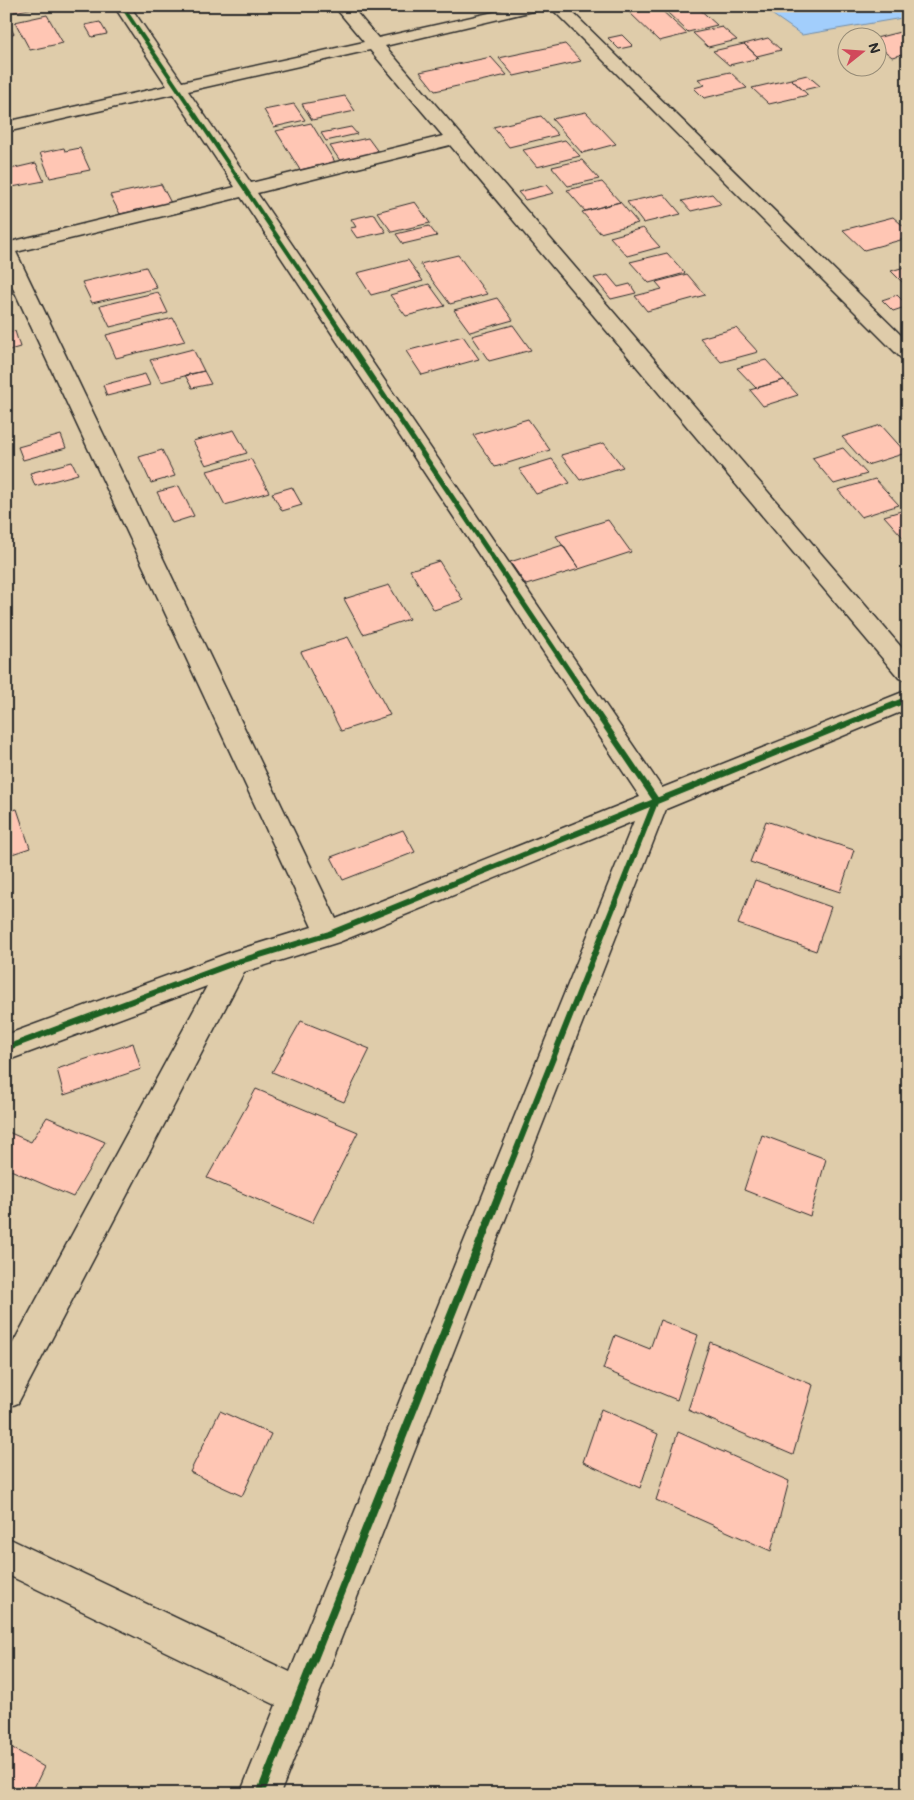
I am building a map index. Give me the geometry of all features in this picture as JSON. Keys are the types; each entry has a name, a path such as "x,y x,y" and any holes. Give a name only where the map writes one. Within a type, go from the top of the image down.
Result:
{"street":[{"path":"122,6 656,800"},
{"path":"342,6 453,139 908,672"},
{"path":"6,127 542,6"},
{"path":"557,6 908,354"},
{"path":"329,934 6,250 453,139"},
{"path":"6,1048 234,963 329,934 908,699"},
{"path":"260,1794 656,800"},
{"path":"6,1391 234,963"},
{"path":"6,1555 299,1696"}],"water":[{"path":"760,6 908,6 908,17 802,35"}],"building":[{"path":"6,6 44,6 9,13"},
{"path":"657,6 687,34 659,41 629,12"},
{"path":"696,6 717,25 688,32 667,12"},
{"path":"47,15 63,43 30,50 15,22"},
{"path":"7,21 14,34 6,36"},
{"path":"100,22 107,34 92,37 85,25"},
{"path":"722,27 737,40 708,47 693,33"},
{"path":"908,30 908,53 892,57 886,52 886,36"},
{"path":"622,35 633,46 619,49 608,38"},
{"path":"768,38 781,50 757,56 744,44"},
{"path":"565,44 581,61 514,76 499,58"},
{"path":"744,44 759,58 729,65 713,51"},
{"path":"491,57 507,75 435,91 420,72"},
{"path":"730,72 747,88 704,98 694,88 705,85 698,79"},
{"path":"807,75 820,86 803,90 791,79"},
{"path":"791,79 808,95 769,104 752,88"},
{"path":"345,96 355,111 312,120 302,104"},
{"path":"294,104 305,120 274,127 264,110"},
{"path":"586,112 616,144 582,153 552,119"},
{"path":"541,116 558,135 509,147 493,127"},
{"path":"311,123 335,162 300,170 276,131"},
{"path":"351,127 357,134 326,141 321,133"},
{"path":"368,138 379,153 341,162 330,146"},
{"path":"565,140 580,156 537,167 523,150"},
{"path":"64,148 65,151 80,148 90,170 50,178 40,153"},
{"path":"582,160 599,179 568,186 552,167"},
{"path":"36,163 44,181 12,187 6,170"},
{"path":"602,182 620,202 585,211 567,190"},
{"path":"161,184 171,203 120,214 110,195"},
{"path":"547,185 554,193 525,200 518,192"},
{"path":"664,194 681,214 643,223 627,202"},
{"path":"712,194 721,204 691,211 682,201"},
{"path":"415,202 430,223 392,232 377,212"},
{"path":"620,202 638,223 600,233 582,212"},
{"path":"374,214 386,232 357,238 350,228 356,227 351,219"},
{"path":"893,217 908,230 908,238 864,250 843,230"},
{"path":"429,226 437,236 403,244 396,234"},
{"path":"643,228 660,247 627,256 610,237"},
{"path":"667,253 685,273 649,283 630,262"},
{"path":"458,255 487,294 450,304 420,264"},
{"path":"408,260 423,281 371,295 357,273"},
{"path":"908,266 908,288 891,271"},
{"path":"146,267 157,288 92,303 82,282"},
{"path":"687,274 705,295 647,311 635,296 662,289 656,282"},
{"path":"608,275 618,287 630,284 636,293 611,299 594,278"},
{"path":"429,284 445,306 406,316 390,295"},
{"path":"158,292 168,313 110,327 100,306"},
{"path":"897,295 908,306 893,311 882,300"},
{"path":"497,298 513,320 470,332 454,310"},
{"path":"173,318 185,341 116,358 106,335"},
{"path":"513,325 531,350 489,361 472,336"},
{"path":"736,328 758,352 721,362 700,338"},
{"path":"15,331 20,347 6,351 6,333"},
{"path":"463,336 479,359 422,375 406,351"},
{"path":"193,349 204,371 161,382 150,360"},
{"path":"766,360 784,380 756,388 737,368"},
{"path":"204,371 211,384 192,388 185,375"},
{"path":"145,374 150,385 107,396 103,385"},
{"path":"784,380 798,395 763,406 750,390"},
{"path":"528,419 550,450 495,467 473,435"},
{"path":"881,425 906,453 867,465 842,437"},
{"path":"234,430 247,453 206,465 193,441"},
{"path":"61,435 66,448 23,460 18,447"},
{"path":"604,443 623,467 580,480 561,455"},
{"path":"843,448 867,474 834,484 812,458"},
{"path":"162,450 175,476 151,483 139,457"},
{"path":"251,459 269,492 225,505 207,471"},
{"path":"552,459 570,483 536,494 519,469"},
{"path":"72,462 78,474 35,486 30,473"},
{"path":"875,479 899,505 861,517 838,490"},
{"path":"179,486 194,516 172,523 157,492"},
{"path":"292,487 302,505 282,511 272,493"},
{"path":"901,511 908,518 908,543 884,516"},
{"path":"608,520 631,552 579,569 556,536"},
{"path":"563,545 579,569 526,585 510,562"},
{"path":"439,561 463,600 434,610 410,570"},
{"path":"389,585 409,619 363,634 344,599"},
{"path":"348,637 390,715 341,731 301,652"},
{"path":"17,809 30,848 6,856 6,812"},
{"path":"766,821 854,850 840,892 750,862"},
{"path":"403,830 415,852 343,880 331,857"},
{"path":"755,880 831,907 816,951 738,924"},
{"path":"301,1021 370,1049 344,1102 272,1072"},
{"path":"133,1043 141,1069 64,1095 57,1069"},
{"path":"256,1089 358,1132 312,1223 207,1178"},
{"path":"47,1117 105,1142 73,1197 6,1168 6,1131 31,1142"},
{"path":"762,1135 826,1159 810,1216 744,1190"},
{"path":"660,1320 698,1335 677,1400 603,1369 615,1335 650,1349"},
{"path":"710,1342 813,1385 793,1455 688,1410"},
{"path":"601,1409 658,1434 640,1488 583,1462"},
{"path":"220,1411 271,1434 242,1496 190,1472"},
{"path":"678,1432 789,1481 771,1551 656,1500"},
{"path":"11,1747 44,1767 31,1794 6,1794 6,1755"}],"cycle path":[{"path":"122,6 656,800 260,1794"},
{"path":"6,1048 234,963 329,934 908,699"}]}
